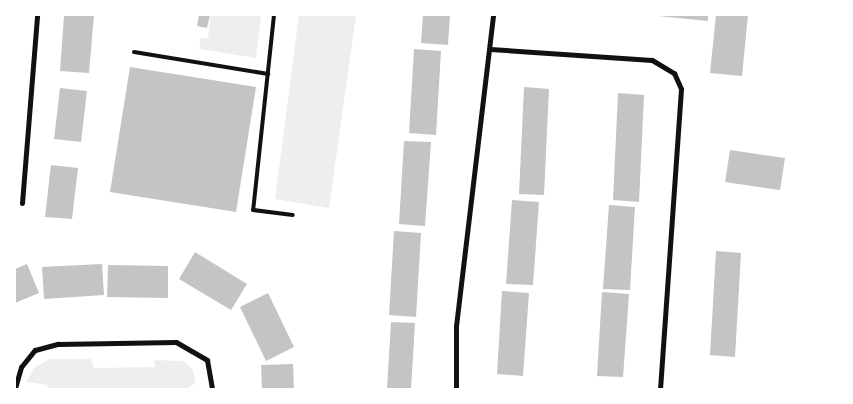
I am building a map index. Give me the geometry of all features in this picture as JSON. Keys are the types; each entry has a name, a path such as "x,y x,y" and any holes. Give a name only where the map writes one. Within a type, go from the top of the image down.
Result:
{"street":[{"path":"22,203 37,15"},
{"path":"456,389 456,326 493,15"},
{"path":"490,49 652,60 674,73 681,89 660,389"},
{"path":"15,388 21,367 35,350 58,344 176,342 207,360 212,389"}],"lane":[{"path":"274,15 253,210 293,215"},
{"path":"134,52 268,74"}],"shaded area":[{"path":"211,15 261,15 256,58 199,49 201,38 208,38"},
{"path":"299,15 356,15 329,208 275,199"},
{"path":"50,359 91,359 94,368 155,367 154,360 183,361 192,368 196,382 187,389 47,389 48,385 26,382 34,368"}],"building":[{"path":"64,15 94,15 89,73 60,71"},
{"path":"199,15 210,15 207,28 197,26"},
{"path":"423,15 450,15 448,45 421,43"},
{"path":"648,15 708,15 708,21"},
{"path":"716,15 748,15 742,76 710,73"},
{"path":"414,49 441,51 436,135 409,133"},
{"path":"130,67 256,87 236,212 110,192"},
{"path":"524,87 549,89 544,195 519,194"},
{"path":"60,88 87,91 81,142 54,139"},
{"path":"618,93 644,95 639,202 613,200"},
{"path":"404,141 431,142 425,226 399,224"},
{"path":"730,150 785,158 780,190 725,182"},
{"path":"51,165 78,168 72,219 45,217"},
{"path":"512,200 539,202 533,285 506,284"},
{"path":"609,205 635,207 630,290 603,289"},
{"path":"394,231 421,233 416,317 389,315"},
{"path":"716,251 741,253 735,357 710,355"},
{"path":"195,252 247,284 231,310 179,279"},
{"path":"27,264 39,293 15,303 15,269"},
{"path":"102,264 104,295 44,299 42,267"},
{"path":"108,265 168,266 168,298 107,297"},
{"path":"502,291 529,293 523,376 497,374"},
{"path":"602,292 629,294 623,377 597,376"},
{"path":"268,293 294,347 266,361 240,307"},
{"path":"391,322 415,323 411,389 387,389"},
{"path":"293,364 294,389 262,389 261,365"}]}
